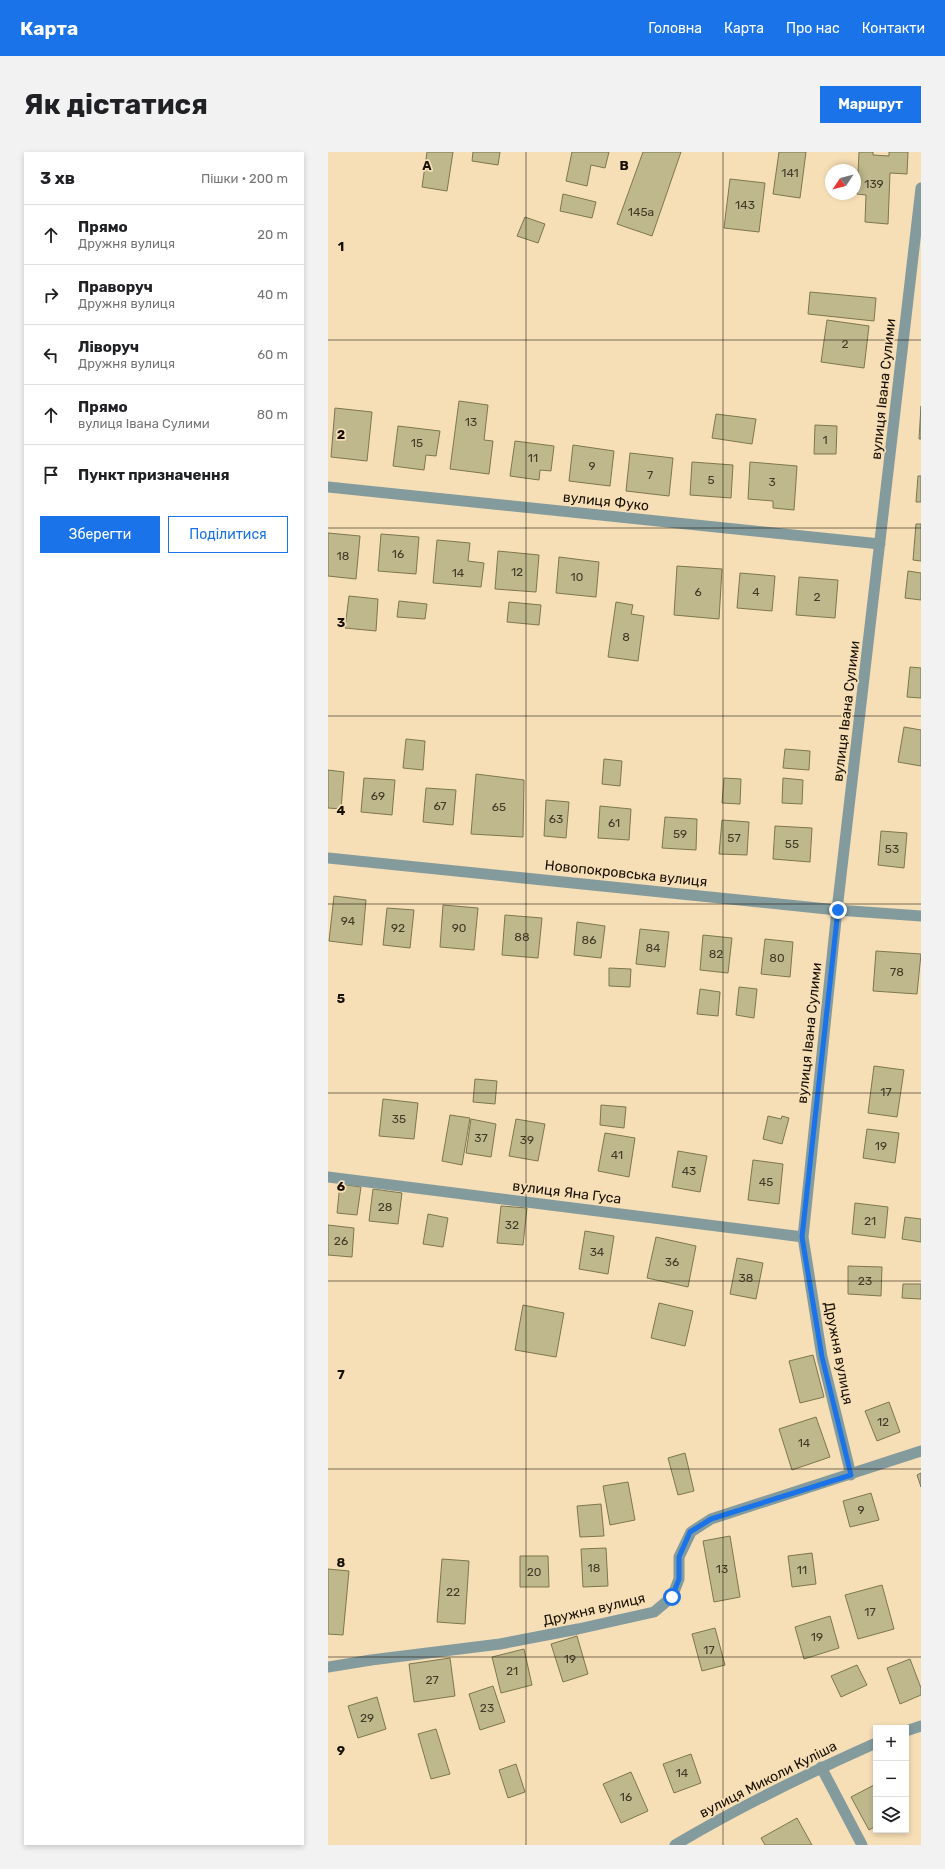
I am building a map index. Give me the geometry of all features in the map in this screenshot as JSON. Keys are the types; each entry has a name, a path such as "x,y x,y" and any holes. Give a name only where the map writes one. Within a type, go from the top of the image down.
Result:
{"street":[{"name":"вулиця Івана Сулими","path":"802,1237 921,188"},
{"name":"вулиця Фуко","path":"328,487 880,544"},
{"name":"Новопокровська вулиця","path":"328,858 838,910 921,916"},
{"name":"вулиця Яна Гуса","path":"328,1177 802,1237"},
{"name":"Дружня вулиця","path":"802,1237 822,1357 851,1475"},
{"name":"Дружня вулиця","path":"328,1667 371,1660 500,1644 654,1612 672,1597 679,1579 679,1557 690,1532 711,1519 851,1475 921,1451"},
{"path":"909,1731 921,1726"},
{"name":"вулиця Миколи Куліша","path":"675,1845 729,1813 821,1767 873,1744"},
{"path":"821,1767 862,1845"}],"building":[{"path":"427,152 453,152 447,191 422,187"},
{"path":"473,152 500,152 498,165 472,161"},
{"path":"572,152 609,152 605,168 591,165 587,186 566,181"},
{"path":"643,152 681,152 652,236 617,224"},
{"path":"779,152 806,152 800,198 773,194"},
{"path":"859,152 873,152 873,155 889,156 889,152 908,152 907,174 890,173 888,224 865,222 866,195 861,194 861,164 858,164"},
{"path":"730,179 765,183 759,232 724,228"},
{"path":"563,194 596,202 592,218 560,211"},
{"path":"525,217 545,224 538,243 517,236"},
{"path":"810,292 876,298 874,321 808,314"},
{"path":"827,320 869,326 864,368 821,362"},
{"path":"459,401 488,405 484,440 493,441 489,474 450,469"},
{"path":"921,406 921,439 919,439"},
{"path":"335,408 372,412 367,461 331,457"},
{"path":"716,414 756,419 752,444 712,438"},
{"path":"815,425 837,426 836,454 814,454"},
{"path":"398,426 440,431 436,456 426,455 424,470 393,466"},
{"path":"515,441 554,446 551,471 540,470 539,480 510,476"},
{"path":"573,445 614,451 610,486 569,481"},
{"path":"630,453 673,458 669,496 626,491"},
{"path":"692,462 733,465 731,498 690,495"},
{"path":"750,462 797,466 794,510 773,508 773,501 748,499"},
{"path":"918,476 921,476 921,502 916,502"},
{"path":"916,524 921,524 921,561 913,560"},
{"path":"328,533 360,536 356,579 328,576"},
{"path":"381,534 419,537 416,574 378,571"},
{"path":"437,540 470,543 468,561 484,563 481,587 433,583"},
{"path":"498,551 539,555 536,592 495,589"},
{"path":"559,557 599,562 596,597 556,593"},
{"path":"677,566 722,569 719,619 674,615"},
{"path":"908,571 921,573 921,600 905,598"},
{"path":"740,573 775,576 772,611 737,608"},
{"path":"799,577 838,580 835,618 796,615"},
{"path":"349,596 378,599 376,631 345,628"},
{"path":"399,601 427,604 425,619 397,617"},
{"path":"509,602 541,605 539,625 507,622"},
{"path":"616,602 633,605 631,614 644,616 638,661 608,657"},
{"path":"910,667 921,668 921,698 907,697"},
{"path":"904,727 921,730 921,766 898,762"},
{"path":"406,739 425,741 423,770 403,768"},
{"path":"785,749 810,751 809,770 783,768"},
{"path":"604,759 622,761 620,786 602,784"},
{"path":"328,770 344,772 341,809 328,808"},
{"path":"476,774 524,780 523,837 471,834"},
{"path":"364,778 395,780 392,815 361,812"},
{"path":"724,778 741,779 740,804 722,803"},
{"path":"783,778 803,780 802,804 782,803"},
{"path":"426,788 456,790 453,825 423,822"},
{"path":"546,800 569,802 566,838 544,836"},
{"path":"600,806 631,809 629,840 598,838"},
{"path":"665,817 697,819 696,850 662,848"},
{"path":"722,820 749,822 747,855 719,854"},
{"path":"775,826 812,828 810,862 773,859"},
{"path":"881,831 907,833 904,868 878,865"},
{"path":"334,896 366,900 362,945 329,941"},
{"path":"443,905 478,908 474,950 440,947"},
{"path":"387,908 414,910 410,948 383,945"},
{"path":"505,915 542,918 538,958 502,955"},
{"path":"577,922 605,926 601,958 574,955"},
{"path":"640,929 669,932 665,967 636,964"},
{"path":"703,935 732,938 728,973 700,970"},
{"path":"765,939 793,942 790,977 761,974"},
{"path":"876,951 921,954 917,994 873,991"},
{"path":"609,968 631,969 630,987 609,986"},
{"path":"739,987 757,989 754,1018 736,1015"},
{"path":"700,989 720,992 718,1016 697,1014"},
{"path":"874,1066 904,1070 897,1117 868,1113"},
{"path":"475,1079 497,1081 495,1104 473,1102"},
{"path":"383,1099 418,1103 414,1139 379,1136"},
{"path":"601,1105 626,1107 624,1128 600,1125"},
{"path":"450,1115 470,1118 462,1165 442,1161"},
{"path":"768,1116 781,1119 782,1116 789,1118 782,1144 763,1139"},
{"path":"471,1119 496,1124 491,1157 466,1153"},
{"path":"516,1119 545,1124 538,1161 509,1156"},
{"path":"867,1129 899,1133 895,1163 863,1158"},
{"path":"605,1133 635,1138 629,1177 598,1171"},
{"path":"678,1151 707,1156 700,1192 672,1187"},
{"path":"753,1160 783,1164 779,1204 748,1200"},
{"path":"340,1184 361,1187 357,1215 337,1213"},
{"path":"373,1189 402,1193 398,1224 369,1221"},
{"path":"855,1203 888,1207 885,1238 852,1234"},
{"path":"501,1206 527,1208 523,1245 497,1243"},
{"path":"428,1214 448,1218 443,1247 423,1244"},
{"path":"905,1217 921,1219 921,1242 902,1239"},
{"path":"328,1225 354,1228 352,1257 328,1255"},
{"path":"585,1231 614,1236 608,1274 579,1269"},
{"path":"656,1237 696,1246 688,1287 647,1278"},
{"path":"737,1258 763,1263 756,1299 730,1294"},
{"path":"848,1266 882,1267 881,1296 848,1294"},
{"path":"903,1284 921,1284 921,1299 902,1298"},
{"path":"659,1303 693,1311 685,1346 651,1338"},
{"path":"523,1305 564,1313 556,1357 515,1350"},
{"path":"813,1355 824,1397 800,1403 789,1361"},
{"path":"889,1402 900,1432 877,1441 865,1411"},
{"path":"816,1417 830,1457 792,1470 779,1429"},
{"path":"685,1453 694,1491 678,1495 668,1458"},
{"path":"921,1473 921,1487 917,1475"},
{"path":"628,1482 635,1520 610,1525 603,1486"},
{"path":"871,1493 879,1520 850,1527 843,1501"},
{"path":"601,1504 604,1536 580,1537 577,1506"},
{"path":"730,1536 740,1597 714,1602 703,1541"},
{"path":"606,1548 608,1586 583,1587 581,1549"},
{"path":"812,1553 816,1584 792,1587 788,1556"},
{"path":"520,1556 548,1556 549,1587 520,1587"},
{"path":"442,1559 469,1561 465,1624 437,1622"},
{"path":"328,1569 349,1571 343,1635 328,1634"},
{"path":"882,1585 894,1629 858,1639 845,1595"},
{"path":"830,1616 839,1648 804,1659 795,1627"},
{"path":"715,1628 725,1665 702,1671 692,1634"},
{"path":"577,1636 588,1674 563,1682 551,1644"},
{"path":"524,1649 532,1685 501,1693 492,1657"},
{"path":"450,1658 455,1696 414,1702 409,1664"},
{"path":"910,1659 921,1688 921,1695 900,1704 887,1668"},
{"path":"857,1665 867,1685 841,1697 831,1676"},
{"path":"493,1686 505,1722 480,1730 469,1694"},
{"path":"377,1697 386,1729 358,1738 348,1706"},
{"path":"436,1729 450,1774 431,1779 418,1734"},
{"path":"691,1754 701,1783 674,1793 663,1764"},
{"path":"516,1764 525,1792 508,1798 499,1770"},
{"path":"631,1772 648,1811 621,1823 603,1784"},
{"path":"873,1786 873,1828 869,1830 851,1797"},
{"path":"797,1818 812,1845 765,1845 761,1838"}],"route":[{"path":"672,1597 679,1579 679,1557 690,1532 711,1519 851,1475 822,1357 802,1237 838,910"}]}
